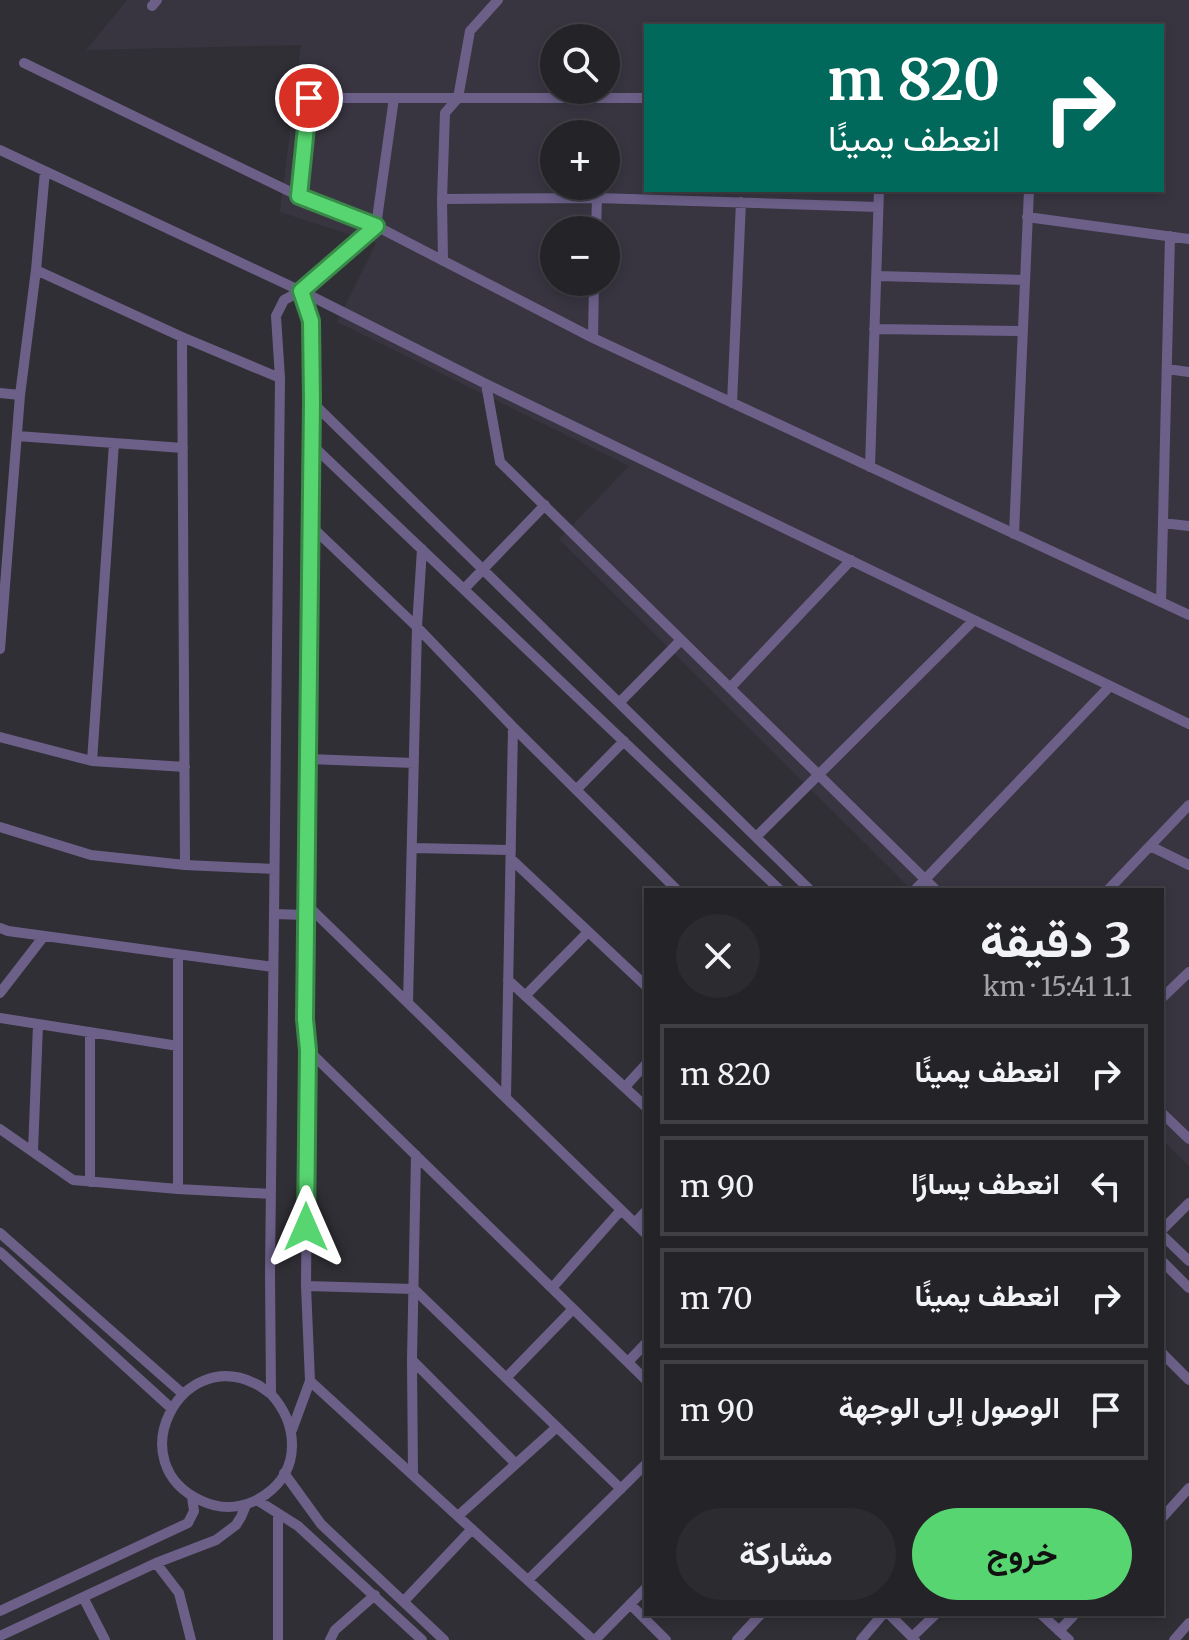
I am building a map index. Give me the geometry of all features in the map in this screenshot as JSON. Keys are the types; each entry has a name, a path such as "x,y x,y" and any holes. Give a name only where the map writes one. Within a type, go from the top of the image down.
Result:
{"street":[{"path":"443,261 445,113 458,98 470,31 498,0"},
{"path":"24,63 299,196 376,226 593,338 1189,615"},
{"path":"299,196 309,98 644,98"},
{"path":"271,1394 280,378 276,316 284,300 301,291 376,226 394,98"},
{"path":"0,150 301,291 486,384 1189,724"},
{"path":"0,649 5,521 45,171"},
{"path":"870,467 879,192"},
{"path":"1014,534 1029,192"},
{"path":"442,199 540,198"},
{"path":"620,199 878,207"},
{"path":"732,403 741,202"},
{"path":"1027,217 1189,239"},
{"path":"1161,602 1170,236"},
{"path":"36,270 280,378"},
{"path":"877,276 1025,280"},
{"path":"292,1430 281,1404 271,1394 255,1383 237,1377 217,1377 199,1383 183,1394 171,1408 164,1424 164,1457 174,1479 192,1497 209,1505 227,1507 257,1500 272,1490 284,1473 292,1454 292,1430 310,1381 306,1286 308,1050 305,1019 312,402 311,321 301,291"},
{"path":"593,338 594,296"},
{"path":"874,329 1023,331"},
{"path":"182,337 185,865"},
{"path":"1167,369 1189,372"},
{"path":"486,384 500,462 934,888"},
{"path":"0,393 20,395"},
{"path":"312,402 808,888"},
{"path":"17,436 183,448"},
{"path":"92,761 114,443"},
{"path":"311,444 775,888"},
{"path":"464,589 545,505"},
{"path":"1163,523 1189,526"},
{"path":"311,526 417,627 675,888"},
{"path":"408,1003 417,627 422,549"},
{"path":"730,688 851,560"},
{"path":"756,837 974,620"},
{"path":"619,703 681,640"},
{"path":"917,888 1110,686"},
{"path":"506,1098 513,727"},
{"path":"0,737 92,761 185,767"},
{"path":"576,790 624,741"},
{"path":"308,759 414,763"},
{"path":"1110,888 1189,805"},
{"path":"2,832 91,855 185,865 274,869"},
{"path":"1150,846 1189,865"},
{"path":"412,848 511,855 644,984"},
{"path":"274,914 306,909"},
{"path":"306,909 408,1003 644,1232"},
{"path":"0,928 273,967"},
{"path":"525,996 588,932"},
{"path":"0,993 44,936"},
{"path":"178,955 178,1189"},
{"path":"1164,996 1189,972"},
{"path":"508,980 644,1105"},
{"path":"0,1018 178,1046"},
{"path":"33,1151 38,1025"},
{"path":"90,1032 90,1182"},
{"path":"308,1050 644,1378"},
{"path":"625,1087 644,1066"},
{"path":"1164,1115 1189,1139"},
{"path":"0,1129 73,1180 271,1194"},
{"path":"413,1475 416,1155"},
{"path":"1164,1230 1189,1203"},
{"path":"552,1288 621,1210"},
{"path":"635,1223 644,1213"},
{"path":"0,1233 183,1394"},
{"path":"1164,1234 1189,1261"},
{"path":"0,1252 171,1408"},
{"path":"1164,1263 1189,1288"},
{"path":"306,1286 414,1289 621,1489"},
{"path":"506,1378 573,1309"},
{"path":"628,1362 644,1345"},
{"path":"1164,1356 1189,1380"},
{"path":"412,1360 516,1464"},
{"path":"310,1381 594,1640 644,1590"},
{"path":"458,1516 557,1427"},
{"path":"528,1580 644,1466"},
{"path":"284,1473 321,1524 444,1640"},
{"path":"1164,1516 1189,1488"},
{"path":"0,1611 188,1523 194,1511 192,1497"},
{"path":"257,1500 298,1526 422,1640"},
{"path":"0,1636 156,1563 216,1540 236,1525 246,1505"},
{"path":"278,1514 278,1640"},
{"path":"404,1601 472,1529"},
{"path":"156,1563 179,1593 191,1640"},
{"path":"330,1640 335,1630 375,1595"},
{"path":"83,1597 105,1640"},
{"path":"630,1604 666,1640"},
{"path":"737,1640 759,1616"},
{"path":"861,1640 884,1616"},
{"path":"888,1616 914,1639 934,1616"},
{"path":"1043,1616 1069,1640"},
{"path":"1059,1631 1073,1616"},
{"path":"1174,1640 1187,1628"}],"shaded area":[{"path":"127,0 1189,0 1189,1166 1164,1141 1164,888 910,888 559,539 629,466 337,322 376,243 280,212 301,45 86,50"}],"route":[{"path":"306,1227 308,1050 305,1019 312,402 311,321 301,291 376,226 299,196 309,98"}]}
